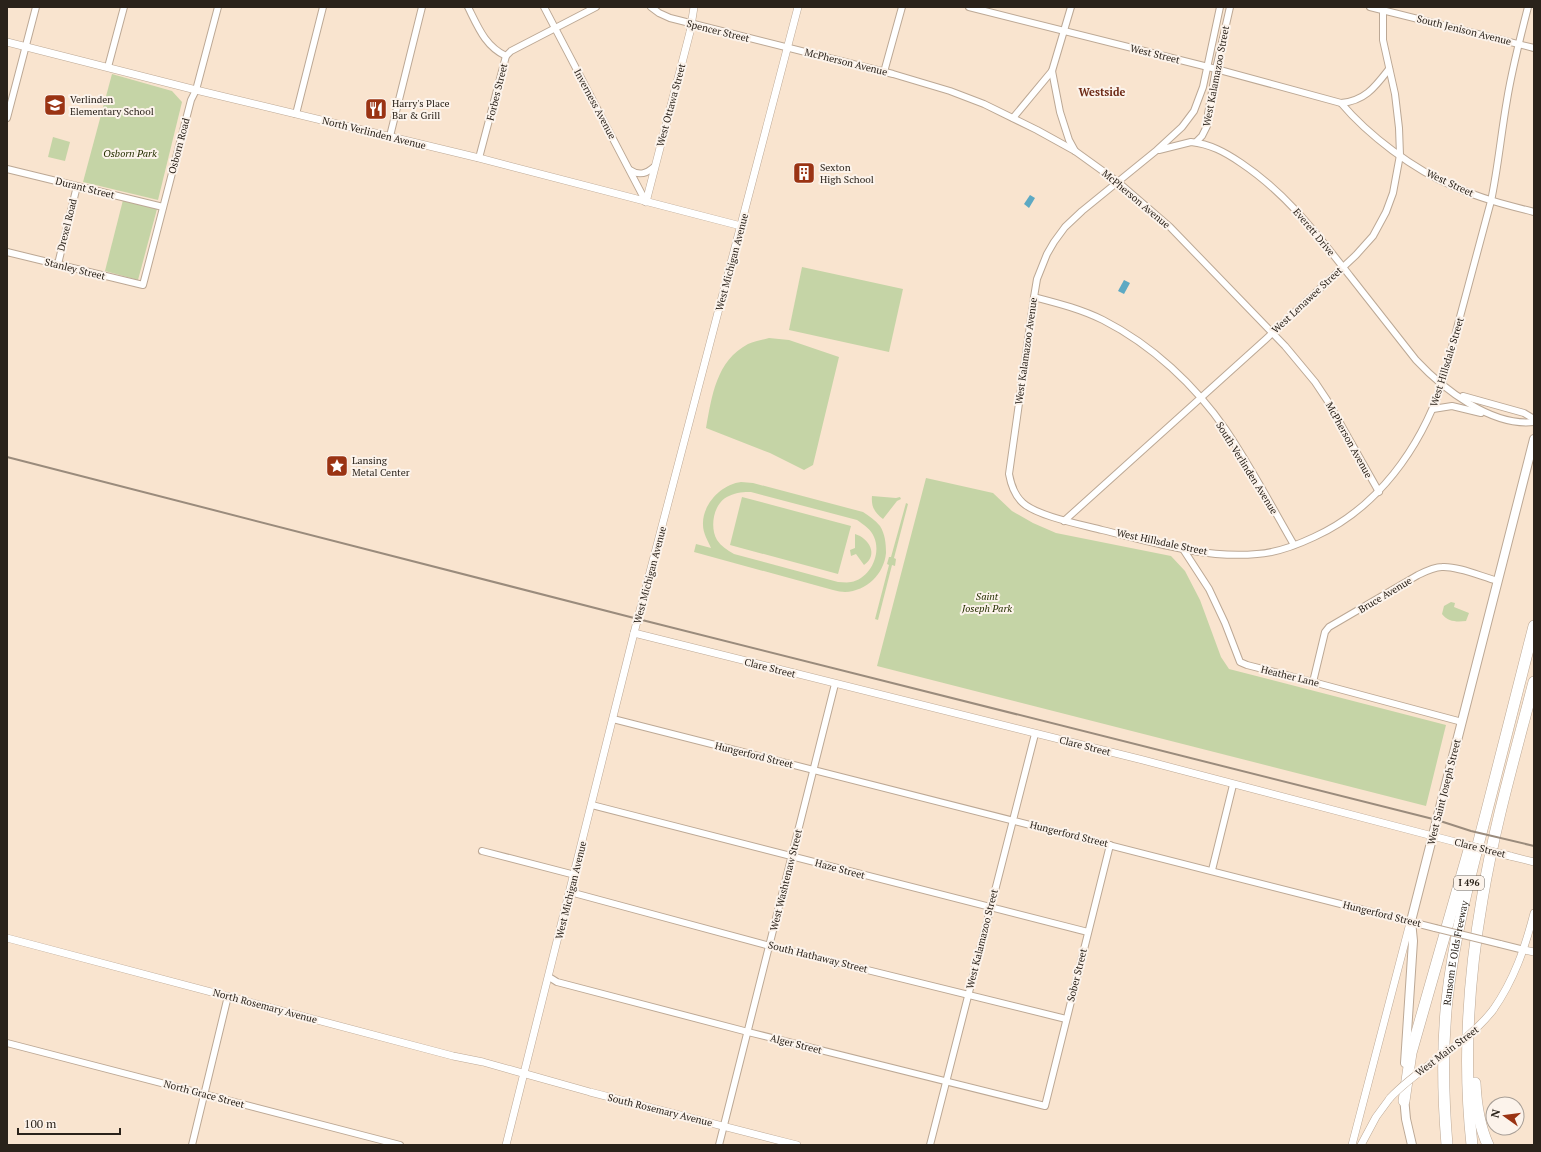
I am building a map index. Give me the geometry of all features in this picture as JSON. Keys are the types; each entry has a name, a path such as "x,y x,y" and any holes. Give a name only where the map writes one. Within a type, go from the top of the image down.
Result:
{"highway":[{"name":"Ransom E Olds Freeway","path":"1446,1145 1444,1060 1450,977 1460,923 1476,852 1534,626"},
{"name":"I 496","path":"1472,1145 1468,1107 1468,1031 1481,902 1534,682"},
{"path":"1404,1101 1408,1069 1416,1036 1488,785 1515,698"},
{"path":"1474,960 1476,1094 1480,1121 1488,1145"}],"main road":[{"name":"West Saint Joseph Street","path":"1411,921 1534,439"},
{"path":"1411,921 1413,941 1404,1101 1406,1119 1412,1145"}],"street":[{"path":"7,118 36,7"},
{"path":"108,67 124,7"},
{"name":"Osborn Road","path":"143,285 191,100 196,90 218,7"},
{"path":"296,114 323,7"},
{"path":"390,136 422,7"},
{"path":"468,7 486,41 493,49 506,56"},
{"name":"Inverness Avenue","path":"544,7 646,202"},
{"name":"Forbes Street","path":"479,158 506,56 511,51 596,7"},
{"name":"Spencer Street","path":"651,7 670,18 788,48"},
{"name":"West Ottawa Street","path":"646,202 694,7"},
{"name":"West Michigan Avenue","path":"506,1145 575,875 634,633 798,7"},
{"path":"884,72 902,7"},
{"name":"West Street","path":"969,7 1216,69 1341,103 1349,112 1400,155 1435,178 1491,201 1534,212"},
{"path":"1013,118 1052,71 1065,32 1071,7"},
{"name":"West Kalamazoo Street","path":"1118,182 1182,127 1194,111 1199,100 1208,67 1220,7"},
{"name":"West Kalamazoo Street","path":"1196,142 1202,136 1207,126 1216,69 1230,7"},
{"name":"South Jenison Avenue","path":"1370,7 1383,9 1534,48"},
{"name":"West Hillsdale Street","path":"1064,521 1183,549 1219,554 1256,554 1272,552 1315,537 1356,511 1379,492 1406,458 1423,430 1433,409 1442,384 1491,201 1496,178 1507,98 1518,44 1528,7"},
{"name":"West Lenawee Street","path":"1064,521 1272,333 1356,255 1372,236 1386,212 1393,193 1400,155 1395,94 1383,40 1383,9"},
{"name":"North Verlinden Avenue","path":"7,42 196,90 479,158 741,226"},
{"name":"McPherson Avenue","path":"788,48 884,72 950,91 984,104 1037,130 1075,151 1118,182 1170,227 1285,346 1328,400 1379,492"},
{"path":"1341,103 1350,102 1368,94 1389,69"},
{"path":"1052,71 1060,112 1069,140 1075,151"},
{"name":"Everett Drive","path":"1157,150 1196,142 1223,151 1267,182 1305,219 1416,360 1427,371 1442,384 1475,406 1492,415 1521,423 1534,422"},
{"path":"629,169 635,173 642,174 648,172 654,167"},
{"name":"Durant Street","path":"7,169 163,207"},
{"name":"West Kalamazoo Avenue","path":"1064,521 1034,510 1024,504 1013,491 1010,484 1010,466 1034,297 1042,266 1050,248 1059,235 1082,211 1118,182"},
{"name":"Drexel Road","path":"58,264 77,186"},
{"name":"Stanley Street","path":"7,252 143,285"},
{"name":"South Verlinden Avenue","path":"1034,297 1061,304 1101,320 1119,329 1165,362 1201,398 1226,431 1294,545"},
{"name":"Everett Drive","path":"1454,392 1470,399 1524,413 1534,419"},
{"path":"1433,409 1452,406 1492,415"},
{"name":"Heather Lane","path":"1183,549 1209,589 1240,662 1462,722"},
{"name":"Bruce Avenue","path":"1313,682 1325,632 1329,627 1418,575 1433,568 1455,568 1498,582"},
{"name":"Clare Street","path":"634,633 1143,760 1233,785 1534,862"},
{"name":"West Washtenaw Street","path":"718,1145 770,946 835,684"},
{"name":"Hungerford Street","path":"613,719 1524,950"},
{"name":"West Kalamazoo Street","path":"930,1145 1034,734"},
{"path":"1212,870 1233,785"},
{"name":"Haze Street","path":"592,805 1088,932"},
{"name":"Sober Street","path":"1045,1106 1110,845"},
{"path":"482,850 575,875"},
{"name":"South Hathaway Street","path":"570,892 770,946 1066,1019"},
{"name":"West Main Street","path":"1360,1145 1376,1116 1390,1098 1414,1075 1477,1028 1493,1010 1514,974 1524,950 1534,913"},
{"name":"West Saint Joseph Street","path":"1352,1145 1411,921"},
{"name":"West Main Street","path":"1532,922 1532,932 1534,937"},
{"name":"North Rosemary Avenue","path":"7,938 524,1074"},
{"path":"1524,950 1534,952"},
{"name":"Alger Street","path":"549,977 558,982 748,1032 1045,1106"},
{"path":"192,1145 228,996"},
{"name":"North Grace Street","path":"7,1043 400,1145"},
{"name":"South Rosemary Avenue","path":"524,1074 797,1145"}],"green space":[{"name":"Osborn Park","path":"112,74 172,91 182,102 158,200 83,182"},
{"path":"53,137 70,142 65,161 48,157"},
{"path":"123,200 157,209 138,280 105,271"},
{"path":"802,267 903,289 889,352 789,330"},
{"path":"769,338 789,340 839,357 813,465 804,470 770,453 706,428 713,392 717,380 729,360 737,351 748,344"},
{"name":"Saint Joseph Park","path":"926,478 993,493 1012,511 1033,523 1056,533 1171,556 1185,571 1200,600 1221,657 1229,669 1446,725 1426,806 877,666"},
{"path":"741,482 753,483 863,512 880,526 883,532 886,553 882,568 867,585 853,591 844,592 694,552 696,544 711,548 703,528 706,510 714,496 720,491","holes":["743,492 751,492 857,520 867,527 873,534 876,544 876,551 875,558 868,571 857,580 851,582 838,582 734,554 724,548 717,540 713,528 714,515 720,503 729,496"]},
{"path":"872,496 900,497 901,499 897,501 883,519 874,509"},
{"path":"742,497 851,526 838,574 730,545"},
{"path":"906,503 908,504 894,558 896,559 895,566 892,565 878,620 875,619 889,565 887,564 889,557 891,557"},
{"path":"855,534 864,539 870,547 871,556 864,565 856,554 851,556 850,550 855,548"},
{"path":"1451,602 1455,603 1454,607 1469,613 1466,621 1453,621 1444,617 1442,614 1444,606"}],"water":[{"path":"1030,195 1035,198 1029,208 1024,204"},
{"path":"1124,280 1130,283 1124,294 1118,291"}],"railway":[{"path":"7,457 638,619 1437,820 1471,831 1534,846"}],"place":[{"name":"Verlinden Elementary School","path":"55,105"},
{"name":"Harry's Place Bar & Grill","path":"376,109"},
{"name":"Sexton High School","path":"804,173"},
{"name":"Lansing Metal Center","path":"337,466"}],"district":[{"name":"Westside","path":"1102,92"}]}
